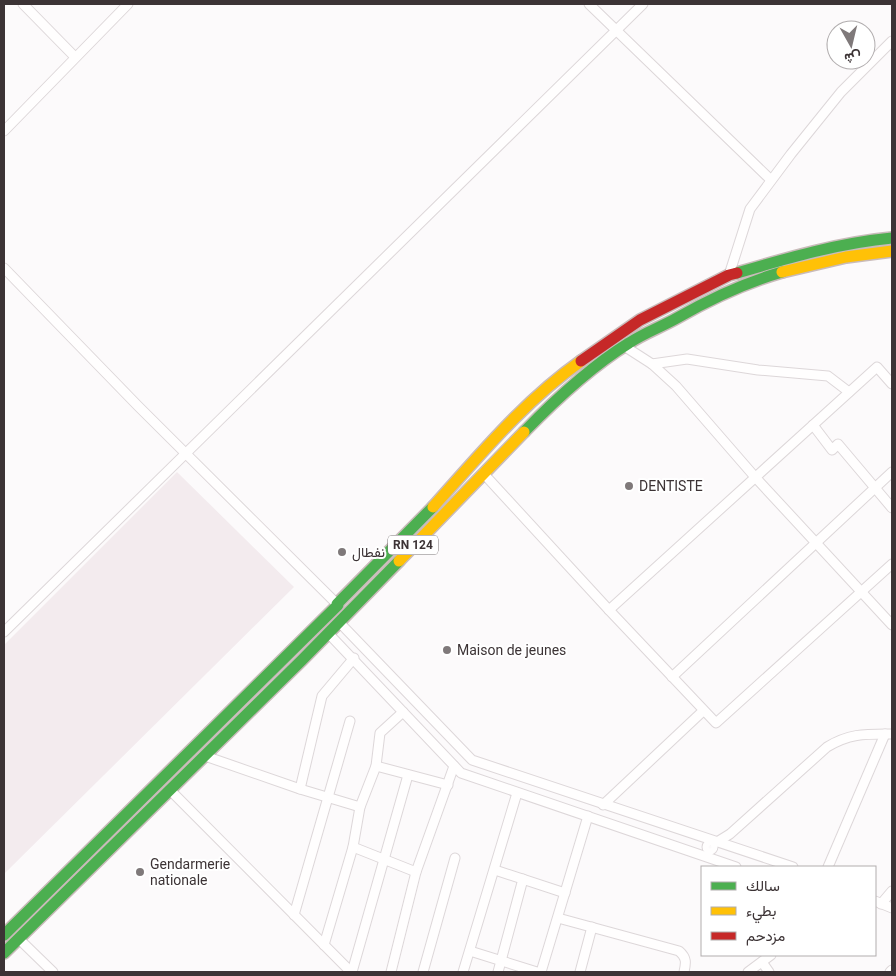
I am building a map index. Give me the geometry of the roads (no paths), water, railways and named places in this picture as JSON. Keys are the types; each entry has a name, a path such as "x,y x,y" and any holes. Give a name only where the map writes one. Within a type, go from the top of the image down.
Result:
{"main road":[{"name":"RN 124","path":"4,935 338,605 510,424 566,372 640,320 729,275 777,261 852,244 892,238"},
{"name":"RN 124","path":"4,953 339,622 542,412 582,378 624,346 708,300 773,275 801,267 845,257 892,251"},
{"path":"703,288 708,300"}],"street":[{"path":"22,4 75,57"},
{"path":"4,131 128,4"},
{"path":"589,4 771,180"},
{"path":"4,632 643,4"},
{"path":"729,275 750,209 841,92 892,41"},
{"path":"4,268 185,453 338,605"},
{"path":"624,346 652,364 676,386 755,476 892,625"},
{"path":"652,364 687,359 758,370 828,376 849,392"},
{"path":"609,610 877,367 892,384"},
{"path":"812,425 832,450 838,444 892,508"},
{"path":"672,677 892,472"},
{"path":"482,473 716,723 892,564"},
{"path":"339,622 472,760 603,805 711,848 735,866"},
{"path":"328,633 354,658 461,774 588,816 789,866"},
{"path":"300,789 322,696 354,658"},
{"path":"603,805 703,711"},
{"path":"324,944 353,847 360,807 376,766 380,733 404,712"},
{"path":"294,915 350,721"},
{"path":"711,848 730,834 827,747 842,738 862,734 889,734 828,866"},
{"path":"205,756 300,789 360,807"},
{"path":"376,766 448,785"},
{"path":"391,972 416,872 454,766"},
{"path":"170,790 351,972 408,774"},
{"path":"463,972 517,792"},
{"path":"541,972 588,816"},
{"path":"353,847 416,872"},
{"path":"423,972 455,858"},
{"path":"495,870 565,893"},
{"path":"498,972 523,879"},
{"path":"892,891 878,902 892,908"},
{"path":"558,918 679,952 684,956 686,963 684,972"},
{"path":"580,972 592,927"},
{"path":"19,939 53,972"},
{"path":"470,951 537,972"},
{"path":"748,972 770,956"},
{"path":"762,962 769,972"}],"place":[{"name":"DENTISTE","path":"629,486"},
{"name":"نفطال","path":"342,552"},
{"name":"Maison de jeunes","path":"447,650"},
{"name":"Gendarmerie nationale","path":"140,872"}]}
